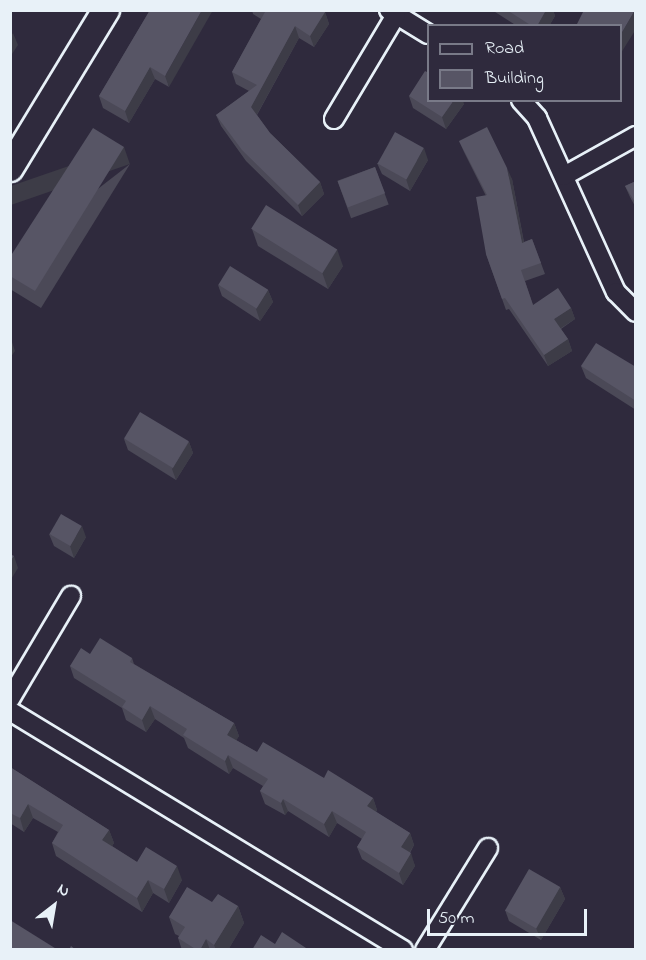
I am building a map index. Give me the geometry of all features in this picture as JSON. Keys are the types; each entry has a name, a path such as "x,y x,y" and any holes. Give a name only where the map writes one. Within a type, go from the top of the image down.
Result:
{"street":[{"path":"13,160 106,10"},
{"path":"334,119 393,13 427,33"},
{"path":"523,102 537,118 616,292 636,312"},
{"path":"564,176 636,136"},
{"path":"10,699 71,596"},
{"path":"10,711 403,950"},
{"path":"425,950 488,848"}],"building":[{"path":"150,10 202,10 165,76 150,67 125,111 99,96"},
{"path":"262,10 321,10 325,12 310,36 295,26 251,107 270,133 320,182 298,205 242,150 216,115 257,85 232,72 265,12"},
{"path":"507,10 546,10 538,24 529,24"},
{"path":"584,10 635,10 622,32 622,24 577,24"},
{"path":"425,71 427,72 427,102 453,102 442,117 409,96"},
{"path":"487,127 507,168 522,243 532,239 541,263 521,270 533,305 558,288 571,308 554,319 568,339 544,355 505,298 502,299 486,254 476,197 487,195 459,141"},
{"path":"93,128 124,147 35,291 10,276 10,257"},
{"path":"395,132 424,148 406,179 378,163"},
{"path":"375,167 385,193 348,207 338,181"},
{"path":"636,181 636,204 625,186"},
{"path":"266,205 337,250 322,273 251,229"},
{"path":"230,266 268,290 257,309 218,285"},
{"path":"596,343 636,367 636,401 581,366"},
{"path":"140,412 189,441 173,468 124,439"},
{"path":"61,514 82,526 70,546 50,534"},
{"path":"100,638 132,658 130,662 234,723 227,735 257,752 263,742 324,778 328,770 373,798 367,806 410,833 401,847 411,853 399,873 357,847 366,832 332,811 324,824 283,799 281,803 260,791 268,779 228,755 225,761 183,735 187,729 150,706 142,720 122,707 126,701 70,666 81,648 90,654"},
{"path":"10,767 109,830 102,840 137,862 146,847 177,866 164,889 148,880 137,898 52,843 63,825 28,804 20,818 10,813"},
{"path":"529,869 560,887 536,929 505,911"},
{"path":"187,887 212,902 218,894 238,906 214,945 206,939 200,950 178,938 185,927 169,917"},
{"path":"10,920 58,950 10,950"},
{"path":"282,932 309,950 252,950 261,935 275,944"}]}
